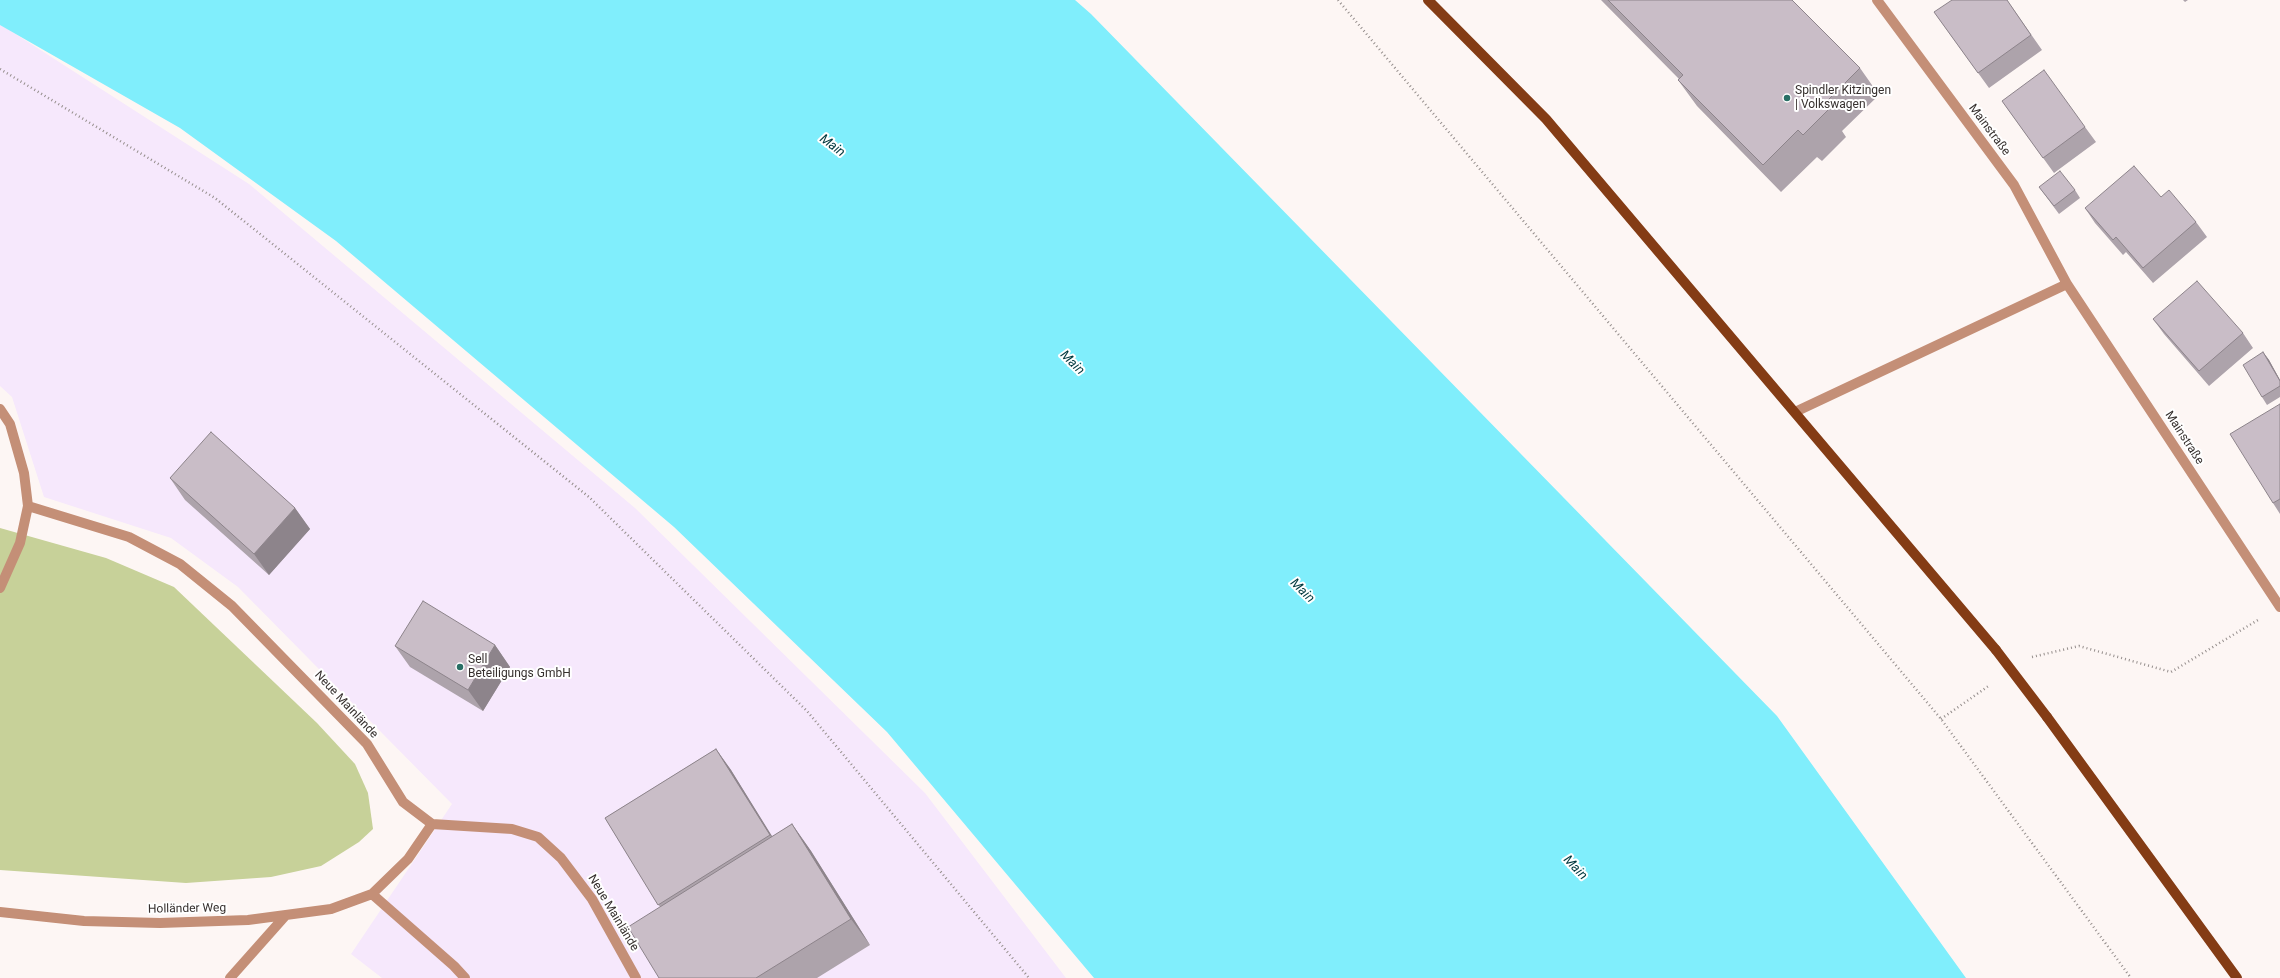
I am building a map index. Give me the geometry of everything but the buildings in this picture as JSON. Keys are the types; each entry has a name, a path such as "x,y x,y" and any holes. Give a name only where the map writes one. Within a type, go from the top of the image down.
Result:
{"main road":[{"path":"1428,0 1546,119 1996,650 2047,717 2237,978"}],"street":[{"name":"Mainstraße","path":"1877,0 2014,185 2067,284 2280,607"},
{"path":"1795,412 2067,284"},
{"path":"0,409 10,424 24,473 28,506 20,543 0,588"},
{"name":"Neue Mainlände","path":"28,506 129,537 180,564 232,606 366,744 403,802 432,824 512,830 538,837 561,858 592,898 636,978"},
{"name":"Holländer Weg","path":"0,912 84,921 160,923 248,920 331,909 372,894 408,859 432,824"},
{"path":"372,894 454,966 465,978"},
{"path":"230,978 286,915"}],"path":[{"path":"1338,0 1941,719 2130,978"},
{"path":"0,69 215,198 589,497 806,712 1029,978"},
{"path":"2029,657 2079,646 2171,672 2280,607"},
{"path":"1941,719 1991,684"}],"shaded area":[{"path":"0,24 249,184 635,508 925,793 1066,978 382,978 351,954 452,804 238,587 171,538 44,497 12,397 0,386"}],"green space":[{"path":"0,528 106,558 174,587 317,723 355,764 368,793 373,829 359,842 321,866 271,877 186,883 0,870"}],"water":[{"name":"Main","path":"0,0 1075,0 1091,14 1777,716 1966,978 1094,978 887,732 674,527 336,241 180,128 0,25"}],"place":[{"name":"Spindler Kitzingen | Volkswagen","path":"1787,98"},
{"name":"Sell Beteiligungs GmbH","path":"460,667"}]}
